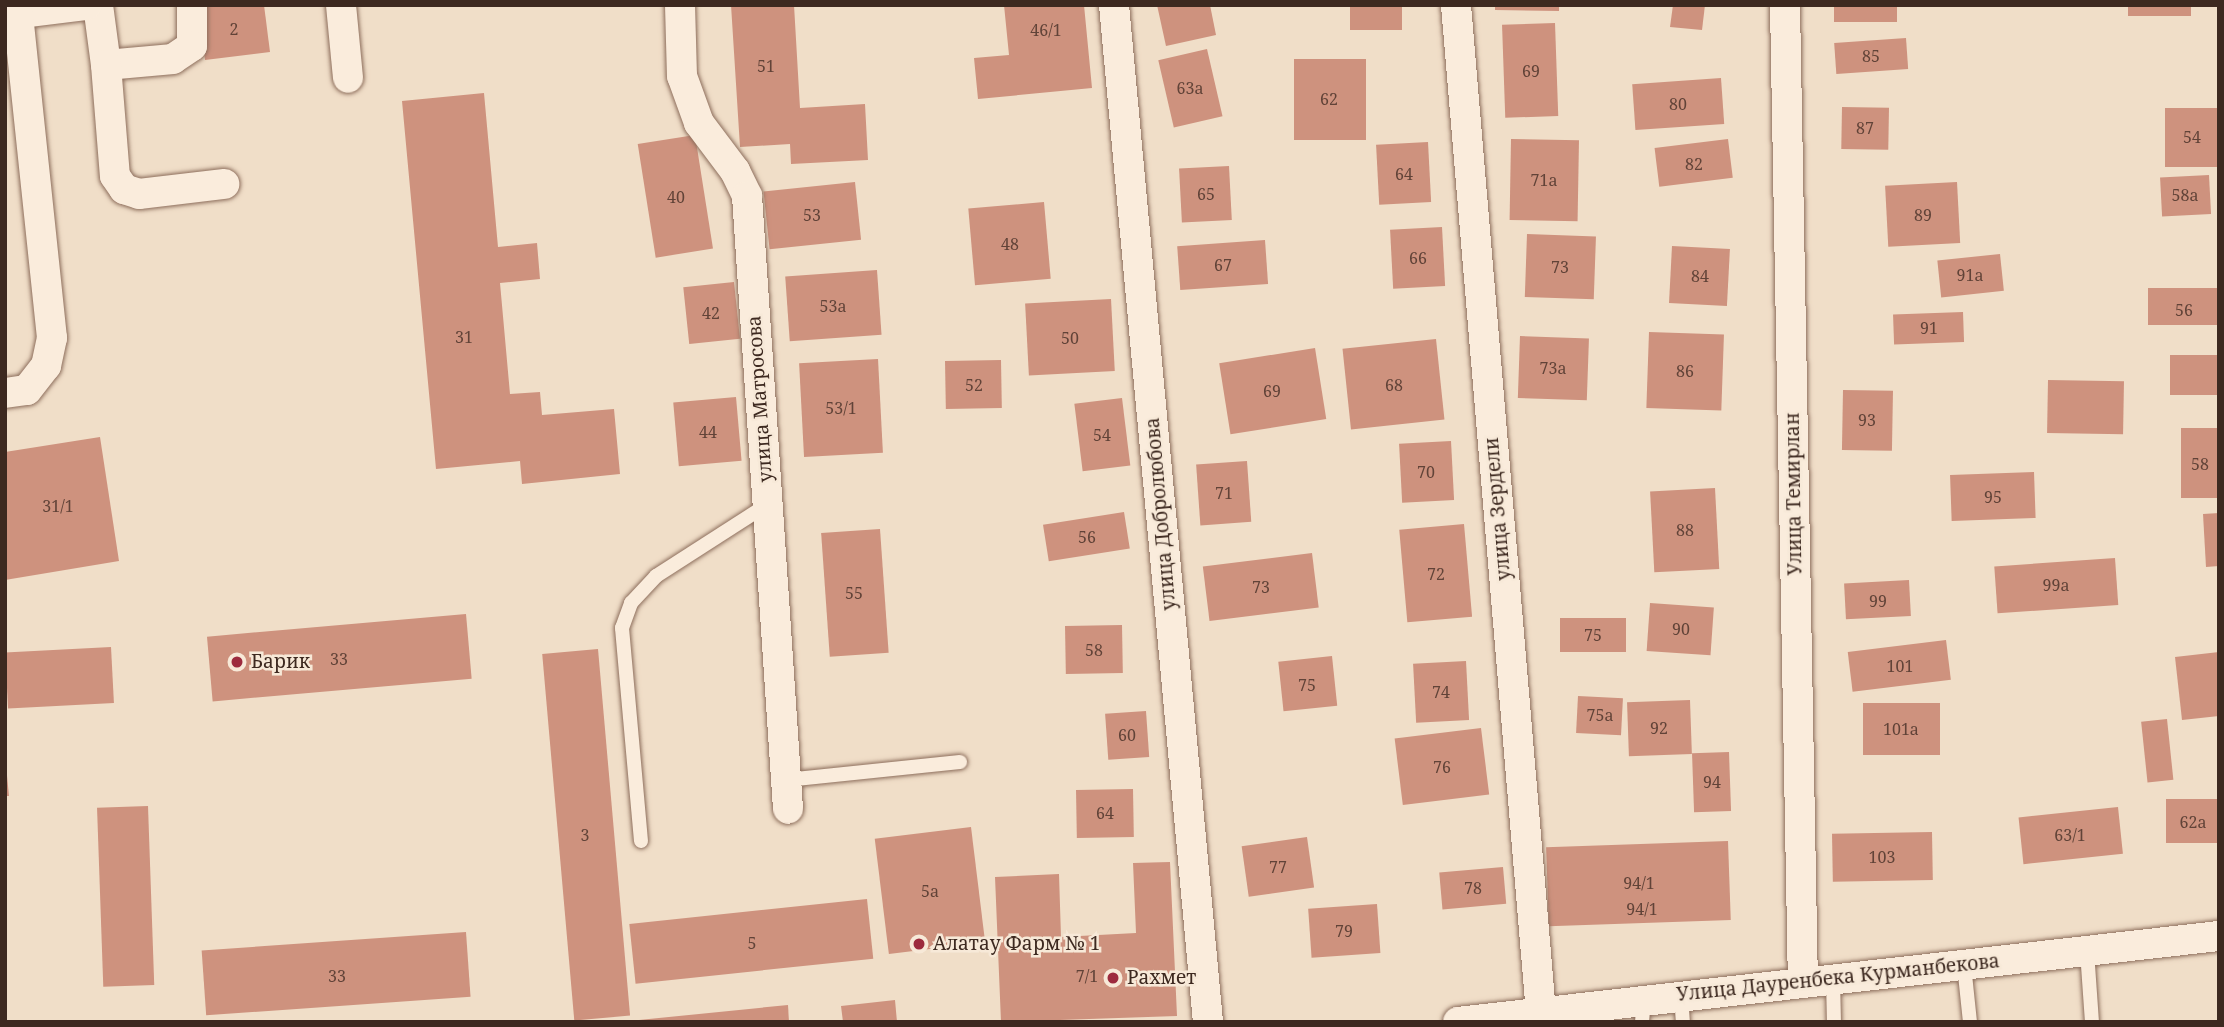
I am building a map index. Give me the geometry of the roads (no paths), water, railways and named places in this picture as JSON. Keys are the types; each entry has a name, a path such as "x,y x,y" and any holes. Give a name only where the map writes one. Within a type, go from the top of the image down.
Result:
{"street":[{"path":"5,393 27,390 47,366 52,338 11,14 86,5"},
{"path":"98,5 115,176 124,189 139,194 224,184"},
{"path":"106,65 173,59 192,46 192,5"},
{"path":"341,5 348,78"},
{"name":"улица Матросова","path":"680,5 682,76 699,123 735,170 747,196 788,809"},
{"name":"улица Добролюбова","path":"1114,5 1208,1022"},
{"name":"улица Зердели","path":"1456,5 1541,1012"},
{"name":"Улица Темирлан","path":"1785,5 1802,983"},
{"name":"Улица Дауренбека Курманбекова","path":"1458,1022 1541,1012 1682,1008 1802,983 2219,936"}],"lane":[{"path":"642,841 622,628 631,603 656,576 768,504"},
{"path":"786,780 960,762"},
{"path":"2087,951 2092,1022"},
{"path":"1964,965 1970,1022"},
{"path":"1833,979 1834,1022"}],"place":[{"name":"Барик","path":"237,662"},
{"name":"Алатау Фарм № 1","path":"919,944"},
{"name":"Рахмет","path":"1113,978"}]}
